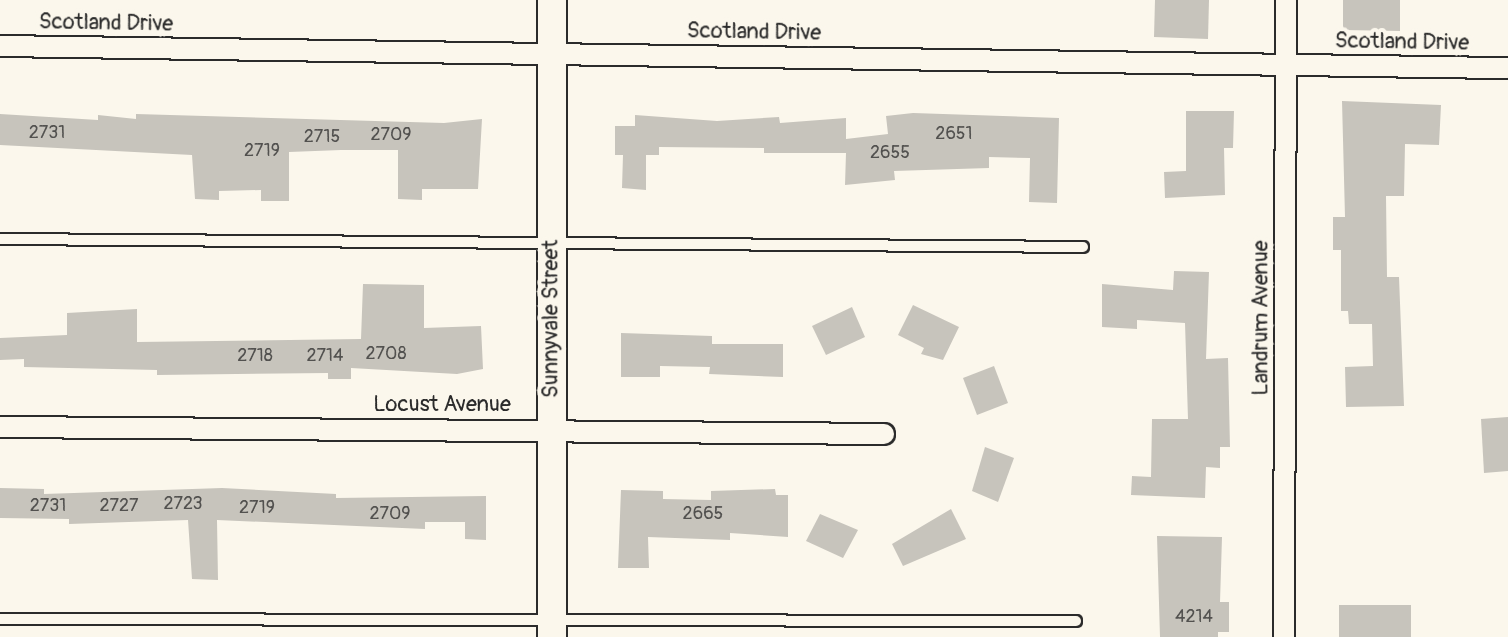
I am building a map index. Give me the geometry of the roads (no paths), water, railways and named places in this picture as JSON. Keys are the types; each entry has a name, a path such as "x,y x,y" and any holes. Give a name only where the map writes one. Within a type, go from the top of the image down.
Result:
{"street":[{"name":"Sunnyvale Street","path":"552,0 552,628"},
{"name":"Landrum Avenue","path":"1284,637 1286,0"},
{"name":"Scotland Drive","path":"0,46 1508,68"},
{"name":"Locust Avenue","path":"0,427 884,434"}],"lane":[{"path":"0,239 1083,247"},
{"path":"0,619 552,628 1076,621"}]}
